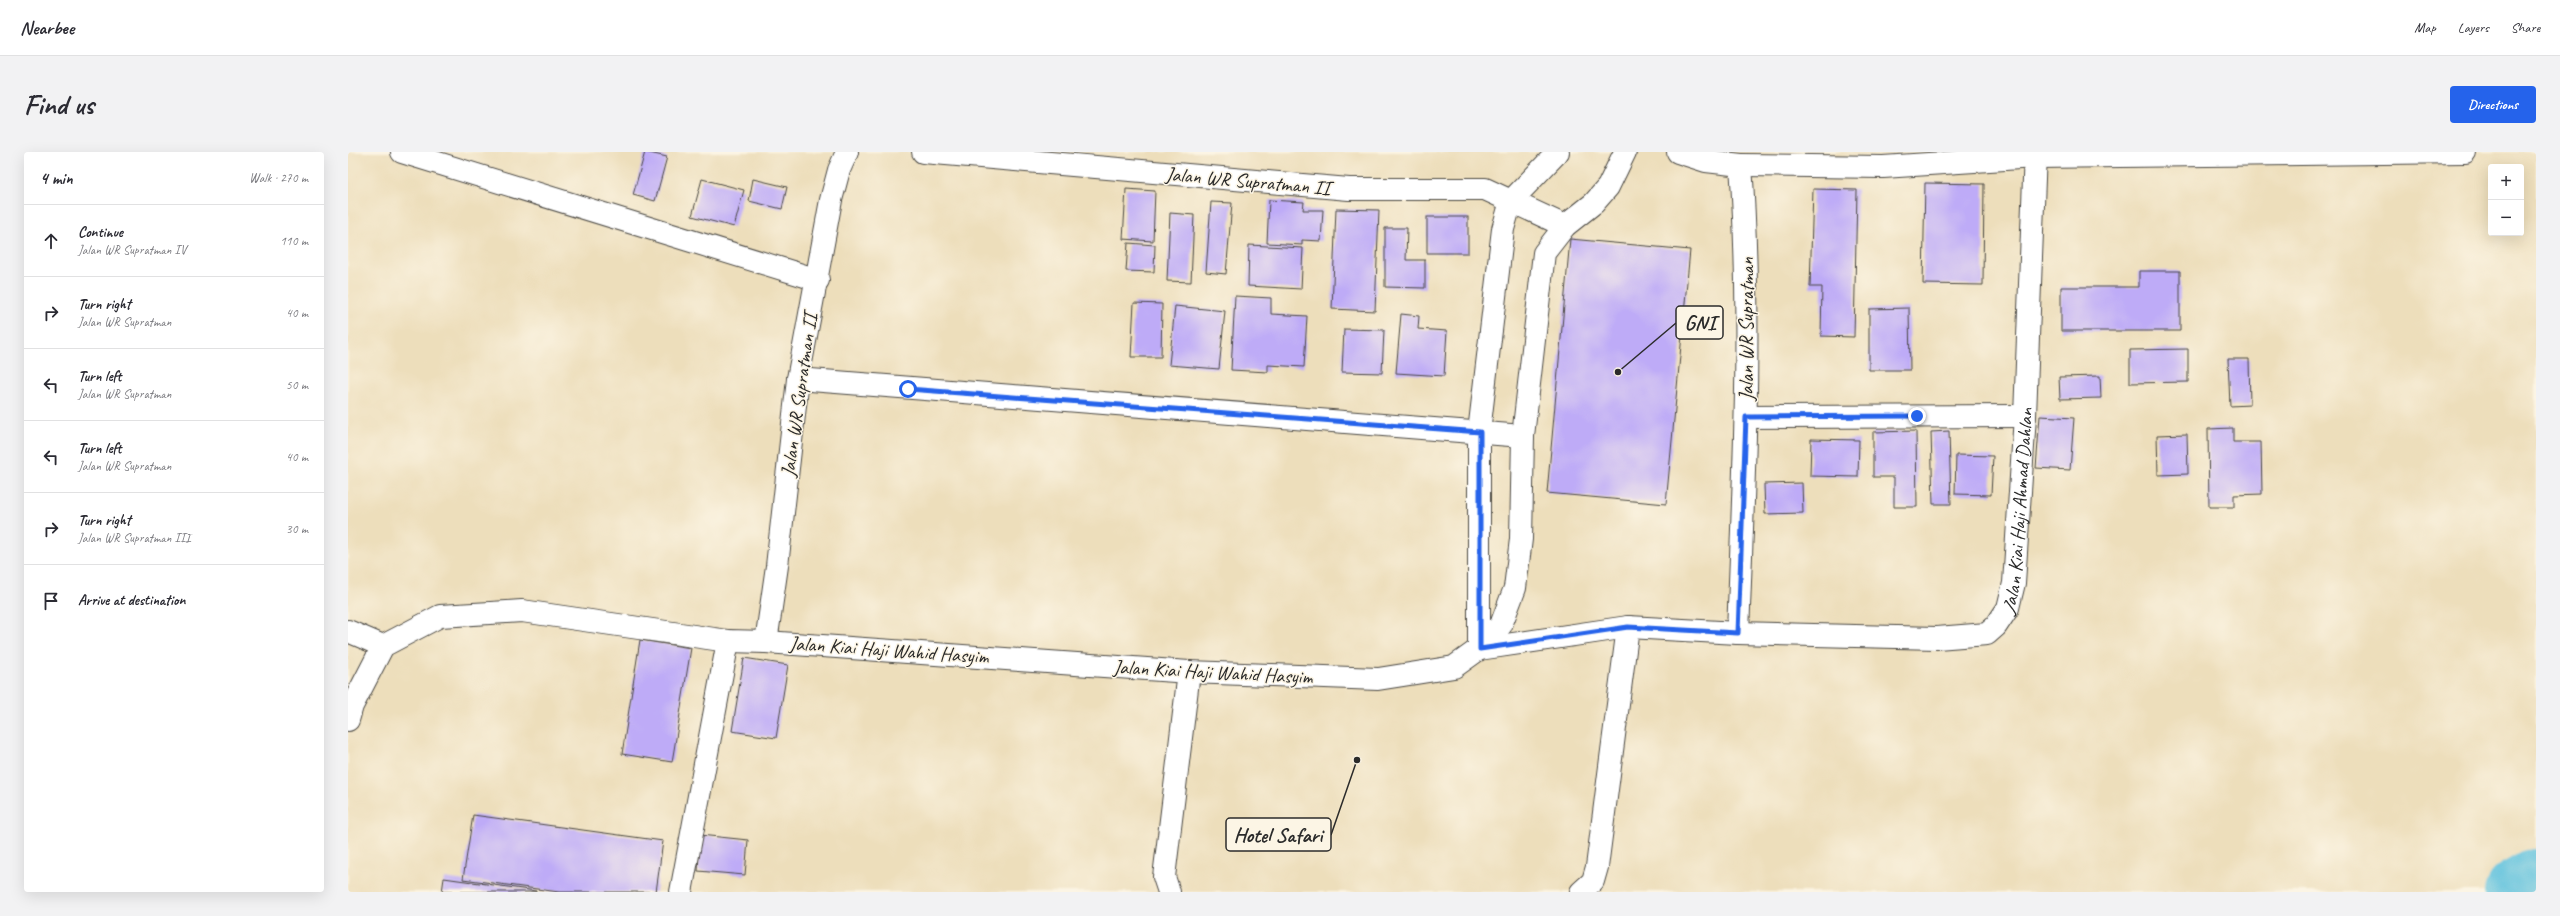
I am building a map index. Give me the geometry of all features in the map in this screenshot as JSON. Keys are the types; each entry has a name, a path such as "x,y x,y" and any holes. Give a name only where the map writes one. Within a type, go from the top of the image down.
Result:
{"street":[{"path":"402,152 818,280"},
{"name":"Jalan WR Supratman II","path":"766,642 798,379 818,280 831,200 839,170 847,152"},
{"name":"Jalan WR Supratman II","path":"923,152 1349,189 1485,189 1565,226"},
{"path":"1480,649 1480,432 1503,229 1511,201 1558,152"},
{"path":"1480,649 1501,625 1515,588 1521,539 1523,436 1544,253 1565,226 1594,203 1608,187 1624,152"},
{"path":"1678,152 1706,161 1741,165 1883,167 2035,155 2465,152"},
{"name":"Jalan Kiai Haji Ahmad Dahlan","path":"1738,633 1937,638 1987,634 1996,626 2008,608 2014,583 2026,416 2035,155"},
{"name":"Jalan WR Supratman","path":"1738,633 1746,417 1747,239 1741,165"},
{"path":"798,379 1523,436"},
{"path":"1746,417 2026,416"},
{"name":"Jalan Kiai Haji Wahid Hasyim","path":"383,646 440,616 522,611 728,641 766,642 1189,672 1378,679 1454,667 1480,649"},
{"path":"1480,649 1628,627 1738,633"},
{"path":"1581,892 1593,881 1597,867 1628,627"},
{"path":"348,630 383,646 352,706 348,720"},
{"path":"681,892 728,641"},
{"path":"1169,892 1164,877 1189,672"}],"building":[{"path":"645,152 667,157 655,201 633,195"},
{"path":"702,179 744,190 734,227 692,216"},
{"path":"753,179 787,187 782,209 749,201"},
{"path":"1925,183 1984,184 1983,285 1923,284"},
{"path":"1126,189 1155,191 1153,241 1123,239"},
{"path":"1813,189 1857,190 1854,337 1821,336 1822,287 1810,287"},
{"path":"1269,200 1304,202 1303,210 1323,210 1321,241 1302,240 1302,245 1267,243"},
{"path":"1211,202 1232,203 1226,274 1206,272"},
{"path":"1336,209 1379,210 1375,311 1332,309"},
{"path":"1170,213 1194,215 1191,282 1167,281"},
{"path":"1427,217 1468,217 1468,253 1427,253"},
{"path":"1385,228 1407,228 1406,260 1425,260 1425,288 1385,287"},
{"path":"1570,239 1690,250 1666,504 1547,493"},
{"path":"1128,243 1155,245 1154,272 1126,271"},
{"path":"1249,245 1303,248 1301,289 1248,286"},
{"path":"2139,271 2180,271 2180,331 2061,331 2061,287 2139,287"},
{"path":"1235,296 1271,298 1271,314 1307,316 1304,367 1268,365 1268,372 1231,370"},
{"path":"1134,303 1162,304 1161,357 1131,357"},
{"path":"1175,306 1225,311 1219,369 1169,365"},
{"path":"1909,308 1910,370 1869,370 1869,309"},
{"path":"1401,314 1419,316 1418,329 1447,331 1444,376 1396,373"},
{"path":"1344,329 1384,330 1382,373 1342,372"},
{"path":"2188,349 2188,382 2130,383 2130,350"},
{"path":"2228,359 2249,359 2250,405 2230,406"},
{"path":"2100,376 2101,398 2060,399 2059,377"},
{"path":"2040,416 2074,418 2070,470 2036,468"},
{"path":"2233,428 2233,442 2261,442 2262,494 2234,495 2234,507 2209,507 2208,429"},
{"path":"1916,431 1917,507 1894,507 1894,477 1873,477 1873,432"},
{"path":"1949,431 1951,504 1933,504 1931,432"},
{"path":"2187,434 2188,474 2158,475 2157,435"},
{"path":"1811,439 1859,440 1858,477 1810,476"},
{"path":"1956,455 1993,456 1991,495 1955,494"},
{"path":"1802,483 1803,513 1765,514 1764,484"},
{"path":"640,640 691,648 672,762 622,754"},
{"path":"744,658 788,665 776,738 732,731"},
{"path":"473,815 663,841 656,892 559,892 463,879"},
{"path":"700,835 748,840 745,875 698,871"},
{"path":"444,878 536,891 536,892 442,892"}],"waterway":[{"path":"2517,892 2536,881"}],"place":[{"name":"GNI","path":"1618,372"},
{"name":"Hotel Safari","path":"1357,760"}],"route":[{"path":"908,389 1480,432 1480,649 1628,627 1738,633 1746,417 1917,416"}]}
